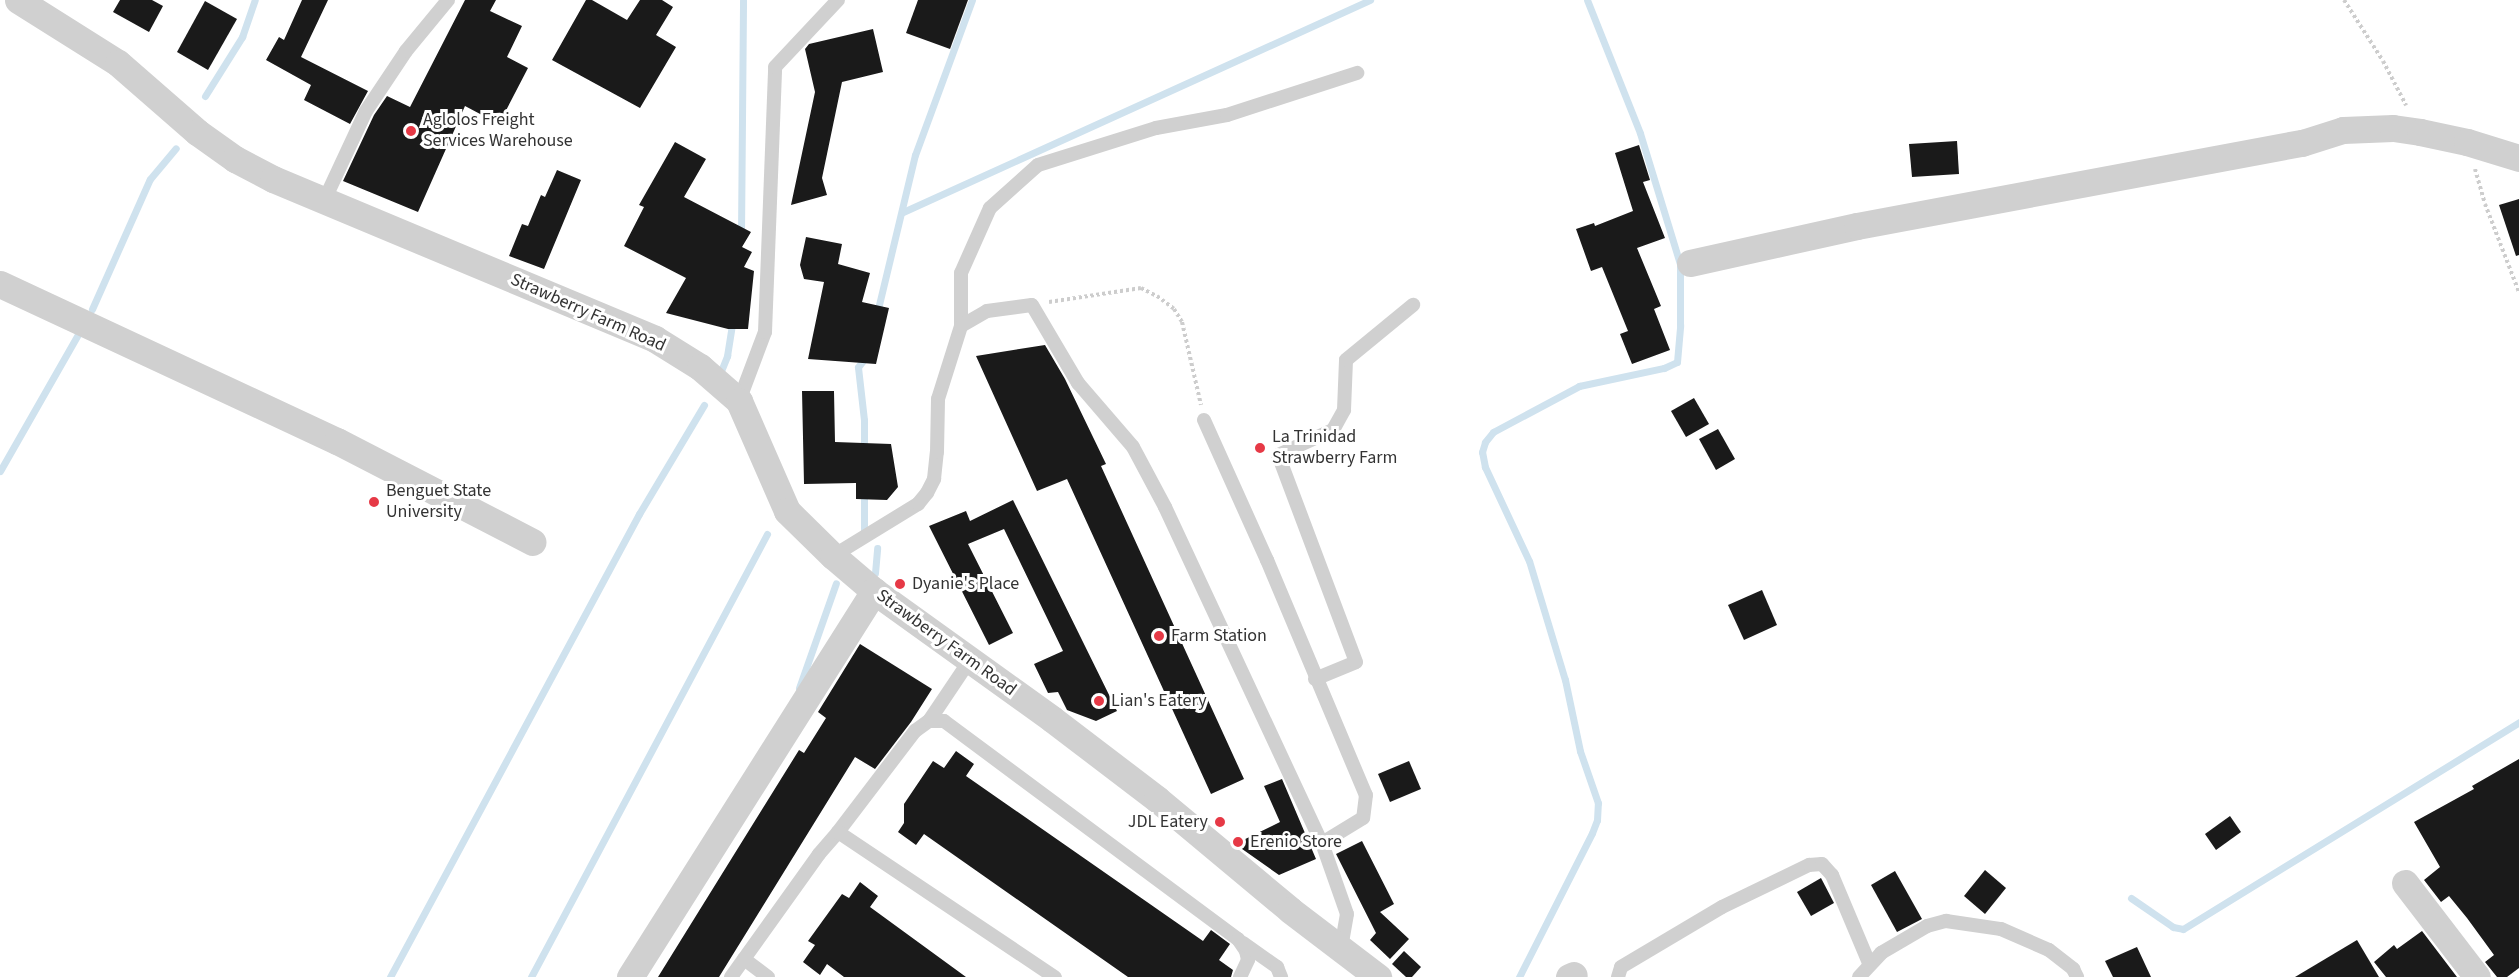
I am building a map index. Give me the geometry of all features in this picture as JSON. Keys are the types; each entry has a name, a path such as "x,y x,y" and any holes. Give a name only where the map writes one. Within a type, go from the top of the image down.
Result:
{"street":[{"name":"Strawberry Farm Road","path":"18,0 118,63 176,114 235,159 273,179 324,201 655,339 700,367 739,401 787,511 832,556 874,591 1157,799 1378,977"},
{"path":"1690,262 1846,228 2302,142 2343,130 2393,128 2420,132 2467,142 2519,158"},
{"path":"0,284 337,441 533,542"},
{"path":"630,977 874,591"},
{"path":"2405,883 2477,977"}],"lane":[{"path":"324,201 366,111 406,51 448,0"},
{"path":"739,401 765,332 775,67 838,0"},
{"path":"832,556 918,504 934,479 938,452 938,399 961,326 962,273 990,208 1038,165 1156,128 1227,115 1357,73"},
{"path":"961,326 987,311 1032,305 1078,383 1133,447 1165,507 1322,843 1347,914 1341,949"},
{"path":"1315,679 1356,662 1278,455 1333,430 1344,410 1346,360 1413,305"},
{"path":"1204,420 1267,560 1315,679 1366,795 1363,818 1357,824 1322,843"},
{"path":"731,977 819,854 915,731 929,721 970,660"},
{"path":"929,721 944,721 956,728 1277,967 1281,977"},
{"path":"838,832 1055,977"},
{"path":"1618,977 1621,967 1722,907 1809,865 1822,864 1832,875 1869,963"},
{"path":"1859,977 1869,963 1881,953 1927,926 1946,921 2001,928 2049,950 2073,969 2077,977"},
{"path":"1238,939 1246,951 1248,960 1240,977"},
{"path":"744,959 768,977"}],"path":[{"path":"2344,0 2383,61 2420,132"},
{"path":"2467,142 2485,204 2519,292"},
{"path":"1032,305 1141,288 1158,296 1174,309 1182,322 1204,420"}],"building":[{"path":"120,0 152,0 163,6 149,32 113,12"},
{"path":"302,0 328,0 301,57 368,91 350,124 304,100 311,85 266,60 279,37 284,40"},
{"path":"465,0 496,0 490,11 522,26 507,57 528,68 499,124 465,106 418,212 343,181 374,115 387,96 410,107"},
{"path":"586,0 592,0 627,20 640,0 662,0 673,7 656,35 676,47 640,108 552,60"},
{"path":"918,0 968,0 950,49 906,33"},
{"path":"205,1 237,19 208,70 177,52"},
{"path":"873,29 883,72 842,82 822,178 827,195 791,205 815,92 805,49 809,44"},
{"path":"1957,141 1959,174 1912,177 1909,144"},
{"path":"675,142 706,159 684,197 751,232 742,247 752,252 744,267 754,271 748,329 728,329 666,313 686,278 624,246 644,207 639,205"},
{"path":"1639,145 1650,180 1643,182 1665,238 1637,248 1661,306 1654,309 1670,350 1632,364 1620,334 1628,331 1602,267 1591,271 1576,229 1594,223 1595,226 1633,211 1615,153"},
{"path":"557,170 581,180 544,269 509,256 522,224 528,226 541,195 545,197"},
{"path":"2519,199 2519,255 2516,256 2499,205"},
{"path":"806,237 842,244 838,264 870,273 862,302 889,308 876,364 808,359 824,282 804,279 800,265"},
{"path":"1045,345 1065,379 1106,464 1101,466 1244,779 1211,794 1067,479 1037,491 976,356"},
{"path":"802,391 834,391 835,442 891,444 898,487 887,500 856,499 856,483 804,484"},
{"path":"1694,398 1709,424 1686,437 1671,411"},
{"path":"1718,429 1735,459 1716,470 1699,439"},
{"path":"1013,500 1117,711 1096,721 1067,710 1058,692 1048,693 1034,664 1063,651 1004,529 968,544 1013,633 989,645 929,526 966,511 970,521"},
{"path":"1762,590 1777,625 1744,640 1728,605"},
{"path":"860,644 932,689 911,722 875,769 855,757 719,977 658,977 799,750 804,753 826,718 818,712"},
{"path":"956,751 974,764 966,776 1203,941 1211,930 1230,944 1219,960 1233,970 1231,977 1128,977 924,834 916,845 898,832 904,823 904,804 933,761 944,768"},
{"path":"2519,759 2519,968 2507,977 2497,977 2485,962 2494,955 2467,918 2449,896 2441,902 2424,880 2440,867 2414,822 2474,789 2472,786"},
{"path":"1409,761 1421,789 1390,802 1378,774"},
{"path":"1282,779 1316,859 1279,875 1235,844 1280,822 1264,786"},
{"path":"2230,816 2241,832 2216,850 2205,834"},
{"path":"1362,841 1394,904 1380,912 1409,939 1390,959 1370,940 1376,933 1336,854"},
{"path":"1985,870 2006,888 1985,914 1964,896"},
{"path":"1895,871 1922,919 1897,932 1871,885"},
{"path":"1821,878 1834,903 1811,916 1797,892"},
{"path":"860,882 878,896 870,907 966,977 844,977 827,964 820,975 803,962 815,945 808,941 842,894 849,898"},
{"path":"2422,931 2457,977 2386,977 2374,962 2394,945 2397,949"},
{"path":"2357,940 2379,977 2295,977"},
{"path":"2137,947 2151,977 2113,977 2105,961"},
{"path":"1404,951 1421,967 1412,977 1406,977 1392,964"}],"waterway":[{"path":"205,96 242,37 255,0"},
{"path":"741,234 743,0"},
{"path":"877,313 915,155 972,0"},
{"path":"903,212 1370,0"},
{"path":"1519,977 1592,833 1597,820 1598,803 1580,751 1565,680 1529,561 1485,467 1482,452 1485,442 1493,432 1579,386 1664,368 1677,362 1680,325 1680,264 1640,133 1587,0"},
{"path":"92,309 150,179 176,148"},
{"path":"719,376 727,356 733,320"},
{"path":"0,471 81,329"},
{"path":"864,452 864,420 858,367 865,358"},
{"path":"390,977 639,514 704,405"},
{"path":"864,490 864,530"},
{"path":"531,977 767,534"},
{"path":"875,573 877,548"},
{"path":"799,688 836,583"},
{"path":"2131,898 2173,927 2183,929 2519,722"}],"place":[{"name":"Aglolos Freight Services Warehouse","path":"411,131"},
{"name":"La Trinidad Strawberry Farm","path":"1260,448"},
{"name":"Benguet State University","path":"374,502"},
{"name":"Dyanie's Place","path":"900,584"},
{"name":"Farm Station","path":"1159,636"},
{"name":"Lian's Eatery","path":"1099,701"},
{"name":"JDL Eatery","path":"1220,822"},
{"name":"Erenio Store","path":"1238,842"}]}
